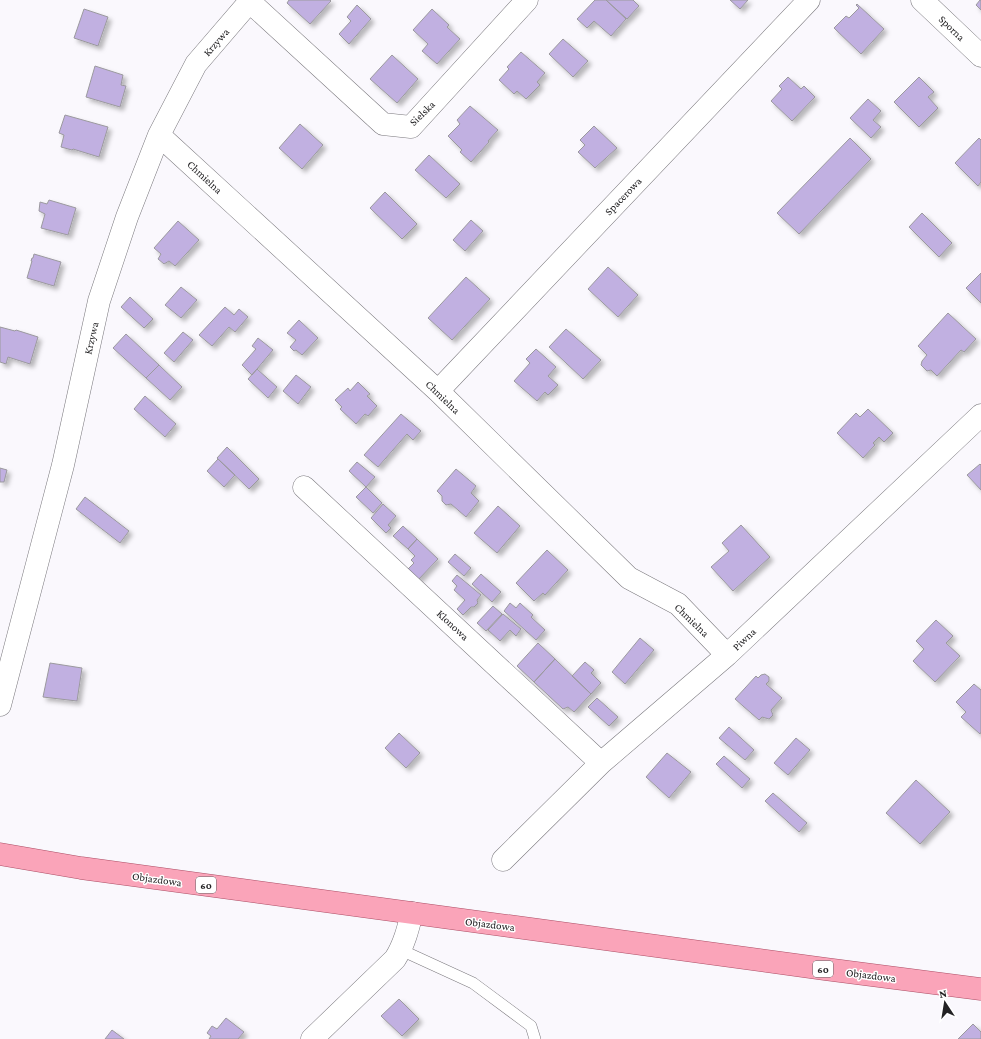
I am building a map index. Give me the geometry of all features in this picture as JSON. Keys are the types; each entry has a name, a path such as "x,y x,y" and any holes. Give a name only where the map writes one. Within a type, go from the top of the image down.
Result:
{"main road":[{"name":"Objazdowa","path":"0,854 81,868 981,989"}],"street":[{"name":"Sielska","path":"250,1 383,124 411,127 527,0"},
{"name":"Spacerowa","path":"438,391 809,0"},
{"name":"Sporna","path":"922,0 981,56"},
{"name":"Krzywa","path":"0,706 63,465 99,302 127,217 159,135 196,64 250,1"},
{"name":"Chmielna","path":"159,135 438,391 630,578 678,604 727,655"},
{"name":"Piwna","path":"503,860 601,763 727,655 981,415"},
{"name":"Klonowa","path":"304,487 601,763"},
{"path":"312,1039 395,959 401,950 412,913"}],"lane":[{"path":"401,950 473,983 531,1026 535,1039"}],"building":[{"path":"289,0 331,1 310,24 287,3"},
{"path":"595,0 606,0 626,19 611,36 594,21 587,28 577,19"},
{"path":"606,0 633,0 639,6 627,19"},
{"path":"730,0 748,0 740,9"},
{"path":"981,0 981,10 976,5"},
{"path":"857,4 884,29 861,54 834,28 846,16 849,18 859,8 856,5"},
{"path":"357,5 371,19 349,44 339,34 351,21 347,17"},
{"path":"84,9 108,17 98,46 74,38"},
{"path":"432,9 449,25 447,27 460,39 437,64 422,51 428,44 413,30"},
{"path":"563,39 588,61 573,77 549,54"},
{"path":"521,52 545,73 537,82 540,85 526,99 517,91 514,94 499,80 509,69 507,67"},
{"path":"392,55 418,79 397,103 370,79"},
{"path":"95,66 123,75 121,85 126,86 120,107 86,97"},
{"path":"788,77 801,89 804,86 815,97 792,121 771,101 782,89 779,86"},
{"path":"919,77 934,92 928,97 938,108 919,127 894,102"},
{"path":"868,99 881,111 873,120 881,127 871,138 850,118"},
{"path":"470,106 498,130 471,162 460,152 462,150 448,136 460,124 457,120"},
{"path":"65,115 108,127 99,157 61,147 64,135 59,133"},
{"path":"300,124 323,145 302,169 279,148"},
{"path":"594,126 617,148 595,168 578,152 585,145 580,140"},
{"path":"850,138 871,159 799,234 777,213"},
{"path":"979,138 981,140 981,182 978,186 955,163"},
{"path":"429,155 460,184 446,198 415,170"},
{"path":"385,192 417,224 402,239 370,208"},
{"path":"49,200 76,208 68,235 41,228 45,214 39,211 40,202 47,204"},
{"path":"922,213 952,243 939,257 909,227"},
{"path":"471,220 483,231 465,251 453,240"},
{"path":"178,221 199,240 175,266 169,261 164,264 158,259 161,254 154,248"},
{"path":"34,254 61,262 54,286 27,278"},
{"path":"608,267 638,295 618,317 588,289"},
{"path":"981,273 981,303 966,288"},
{"path":"466,277 490,299 452,340 428,318"},
{"path":"181,287 197,300 181,318 165,305"},
{"path":"130,297 153,319 144,328 121,307"},
{"path":"225,307 234,315 239,309 248,317 235,332 229,327 212,346 199,335"},
{"path":"948,313 976,339 964,352 961,350 937,376 931,370 927,371 921,365 922,361 927,355 918,346"},
{"path":"299,320 318,338 302,355 290,347 296,340 287,333"},
{"path":"0,327 38,337 30,364 8,357 6,364 0,362"},
{"path":"566,329 601,360 583,379 549,347"},
{"path":"183,332 193,340 174,362 164,353"},
{"path":"126,334 159,365 146,378 113,348"},
{"path":"258,338 273,350 252,375 242,365 256,349 252,346"},
{"path":"536,349 556,367 548,376 558,385 548,395 545,392 537,401 514,381 530,363 526,359"},
{"path":"159,365 182,387 170,400 146,378"},
{"path":"257,369 277,387 268,398 248,379"},
{"path":"296,375 311,387 298,404 283,391"},
{"path":"358,382 370,394 367,396 377,406 368,416 365,414 356,424 340,409 342,407 335,400 348,388 350,391"},
{"path":"145,396 176,424 165,437 134,409"},
{"path":"868,409 893,433 884,442 879,437 873,443 875,445 863,458 837,433 856,413 860,417"},
{"path":"401,414 421,431 413,440 407,434 378,467 364,455"},
{"path":"227,447 259,479 249,489 217,458"},
{"path":"218,459 235,475 224,487 207,471"},
{"path":"357,462 375,477 366,487 349,471"},
{"path":"980,464 981,465 981,490 967,475"},
{"path":"0,468 7,470 4,482 0,482"},
{"path":"456,469 476,486 471,493 479,501 466,517 451,504 446,505 442,501 442,496 437,491"},
{"path":"366,487 382,503 373,513 356,497"},
{"path":"85,497 129,531 120,543 76,509"},
{"path":"383,504 396,516 388,525 391,528 386,533 371,518"},
{"path":"498,506 520,526 497,553 474,533"},
{"path":"741,525 770,557 733,591 711,567 729,551 722,543"},
{"path":"403,526 417,539 408,549 393,536"},
{"path":"417,539 438,559 418,580 407,570 414,563 411,560 415,556 408,549"},
{"path":"547,550 568,570 545,595 543,593 534,601 516,583"},
{"path":"455,554 471,568 464,576 448,562"},
{"path":"481,574 501,592 492,602 472,584"},
{"path":"457,575 481,595 477,600 478,603 474,607 471,607 463,615 457,609 465,600 454,590 457,586 452,581"},
{"path":"510,603 516,608 520,603 533,615 531,617 545,630 536,640 504,611"},
{"path":"493,606 502,614 486,631 477,623"},
{"path":"503,614 521,629 516,636 510,630 500,641 488,630"},
{"path":"936,620 953,636 946,643 960,656 935,682 913,661 924,649 916,641"},
{"path":"640,638 654,650 625,684 612,672"},
{"path":"538,643 555,659 534,682 517,666"},
{"path":"555,659 591,694 574,712 568,707 563,709 534,682"},
{"path":"585,662 594,670 591,673 601,683 591,694 572,676"},
{"path":"50,663 82,668 77,701 43,697"},
{"path":"765,674 769,677 769,681 766,684 782,698 771,710 773,715 769,719 762,717 759,720 735,699 756,676 758,678"},
{"path":"974,684 981,690 980,734 961,717 966,712 956,702"},
{"path":"597,698 618,717 609,726 588,707"},
{"path":"729,727 754,750 745,760 719,738"},
{"path":"399,733 420,753 406,768 385,748"},
{"path":"796,738 810,750 788,775 774,763"},
{"path":"667,753 691,772 669,798 646,777"},
{"path":"724,756 750,779 742,788 716,764"},
{"path":"916,780 950,812 920,844 886,813"},
{"path":"773,793 807,823 799,832 765,801"},
{"path":"399,999 419,1019 402,1036 381,1016"},
{"path":"226,1018 244,1032 238,1039 209,1039 211,1036 207,1033 212,1026 217,1029"},
{"path":"973,1024 981,1032 981,1039 958,1039"},
{"path":"112,1030 124,1039 105,1039"}]}
